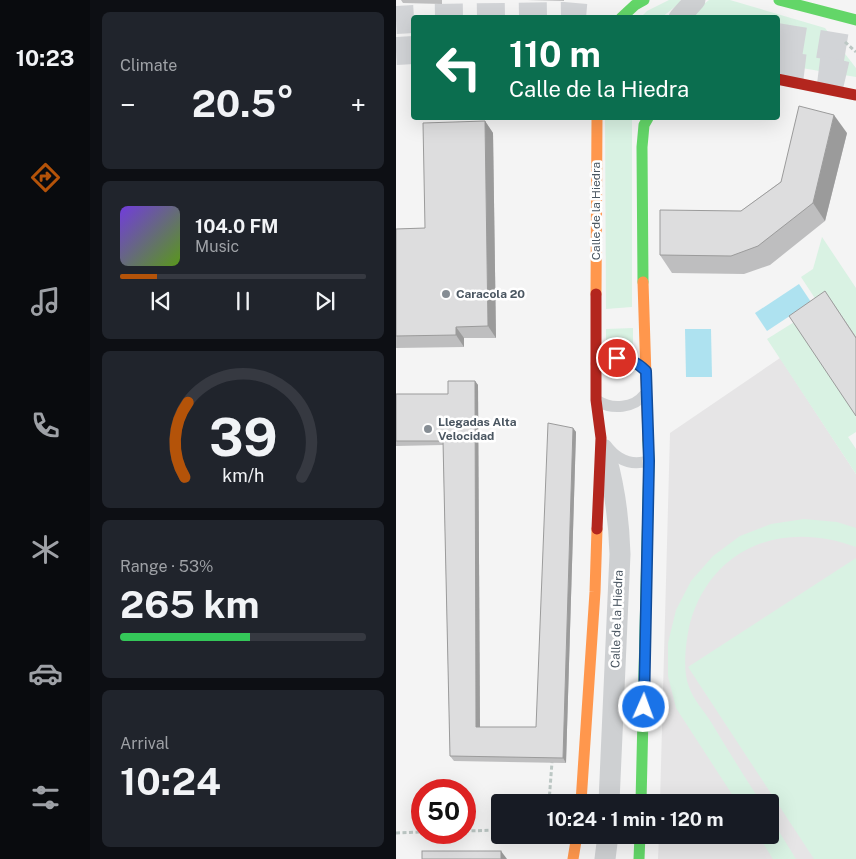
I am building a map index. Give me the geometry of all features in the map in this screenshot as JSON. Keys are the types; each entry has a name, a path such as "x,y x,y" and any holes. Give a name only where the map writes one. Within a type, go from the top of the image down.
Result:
{"main road":[{"path":"624,11 644,0"},
{"path":"779,0 856,20"},
{"path":"780,80 856,95"},
{"name":"Calle de la Hiedra","path":"582,794 595,592 601,438 596,400 597,120"},
{"path":"641,794 648,574 649,461 643,324 642,147 645,120"},
{"path":"573,859 576,844"},
{"path":"639,859 640,844"}],"street":[{"path":"682,15 695,0"},
{"name":"Calle de la Hiedra","path":"601,438 611,478 627,524 620,554 609,794"},
{"path":"605,859 607,844"}],"lane":[{"path":"596,364 605,360 623,358 638,364 646,371"},
{"path":"596,400 604,405 624,406 641,399 647,392"},
{"path":"601,438 612,454 626,462 639,464 649,461"},
{"path":"627,524 648,540"}],"path":[{"path":"550,794 552,762"},
{"path":"476,831 491,830"},
{"path":"396,833 411,832"}],"shaded area":[{"path":"780,358 856,474 856,859 658,859 659,844 779,844 779,794 660,794 670,433"}],"green space":[{"path":"669,0 680,0 681,2 665,15 643,15"},
{"path":"709,0 730,0 825,28 856,68 856,77 780,64 780,15 690,15"},
{"path":"605,120 632,120 632,307 606,309"},
{"path":"822,237 856,288 856,337 838,310 856,415 856,432 848,437 856,449 856,474 767,339 820,306 801,277 813,269"},
{"path":"633,328 633,348 621,346 606,348 606,329"},
{"path":"804,519 837,522 856,528 856,547 829,539 803,537 778,539 754,546 733,558 715,575 700,597 690,623 686,646 685,664 687,680 696,700 756,794 732,794 676,708 668,676 668,643 676,610 691,581 713,556 740,536 771,524"},
{"path":"856,558 856,859 814,859 779,806 779,794 771,794 688,667"},
{"path":"779,832 796,859 773,859 764,844 779,844"}],"water":[{"path":"799,284 811,302 767,331 755,313"},
{"path":"685,329 711,329 712,377 686,377"}],"building":[{"path":"799,106 834,115 813,203 758,246 731,256 660,255 660,210 741,211 781,182"},
{"path":"485,121 488,326 456,327 456,335 396,336 396,229 425,228 423,123"},
{"path":"825,291 856,338 856,416 789,316"},
{"path":"448,381 475,381 476,727 536,727 548,423 573,428 563,758 450,756 443,441 396,441 396,394 448,394"},
{"path":"422,851 501,851 501,859 422,859"}],"tunnel":[{"path":"396,20 411,19"},
{"path":"780,37 856,50"},
{"path":"396,51 411,50"},
{"path":"780,65 826,71 856,78"}],"traffic: fast":[{"path":"624,15 644,0"},
{"path":"779,0 856,20"},
{"path":"643,282 642,147 644,125 647,120"},
{"path":"641,794 648,440"},
{"path":"639,859 640,844"}],"traffic: slow":[{"path":"596,294 597,120"},
{"path":"643,282 648,440"},
{"path":"582,794 595,592 597,529"},
{"path":"573,859 576,844"}],"traffic: jam":[{"path":"780,80 856,95"},
{"path":"596,294 596,400 601,438 597,529"}],"place":[{"name":"Caracola 20","path":"446,294"},
{"name":"Llegadas Alta Velocidad","path":"428,429"}],"route":[{"path":"617,358 630,359 646,371 649,461 644,707"}]}
